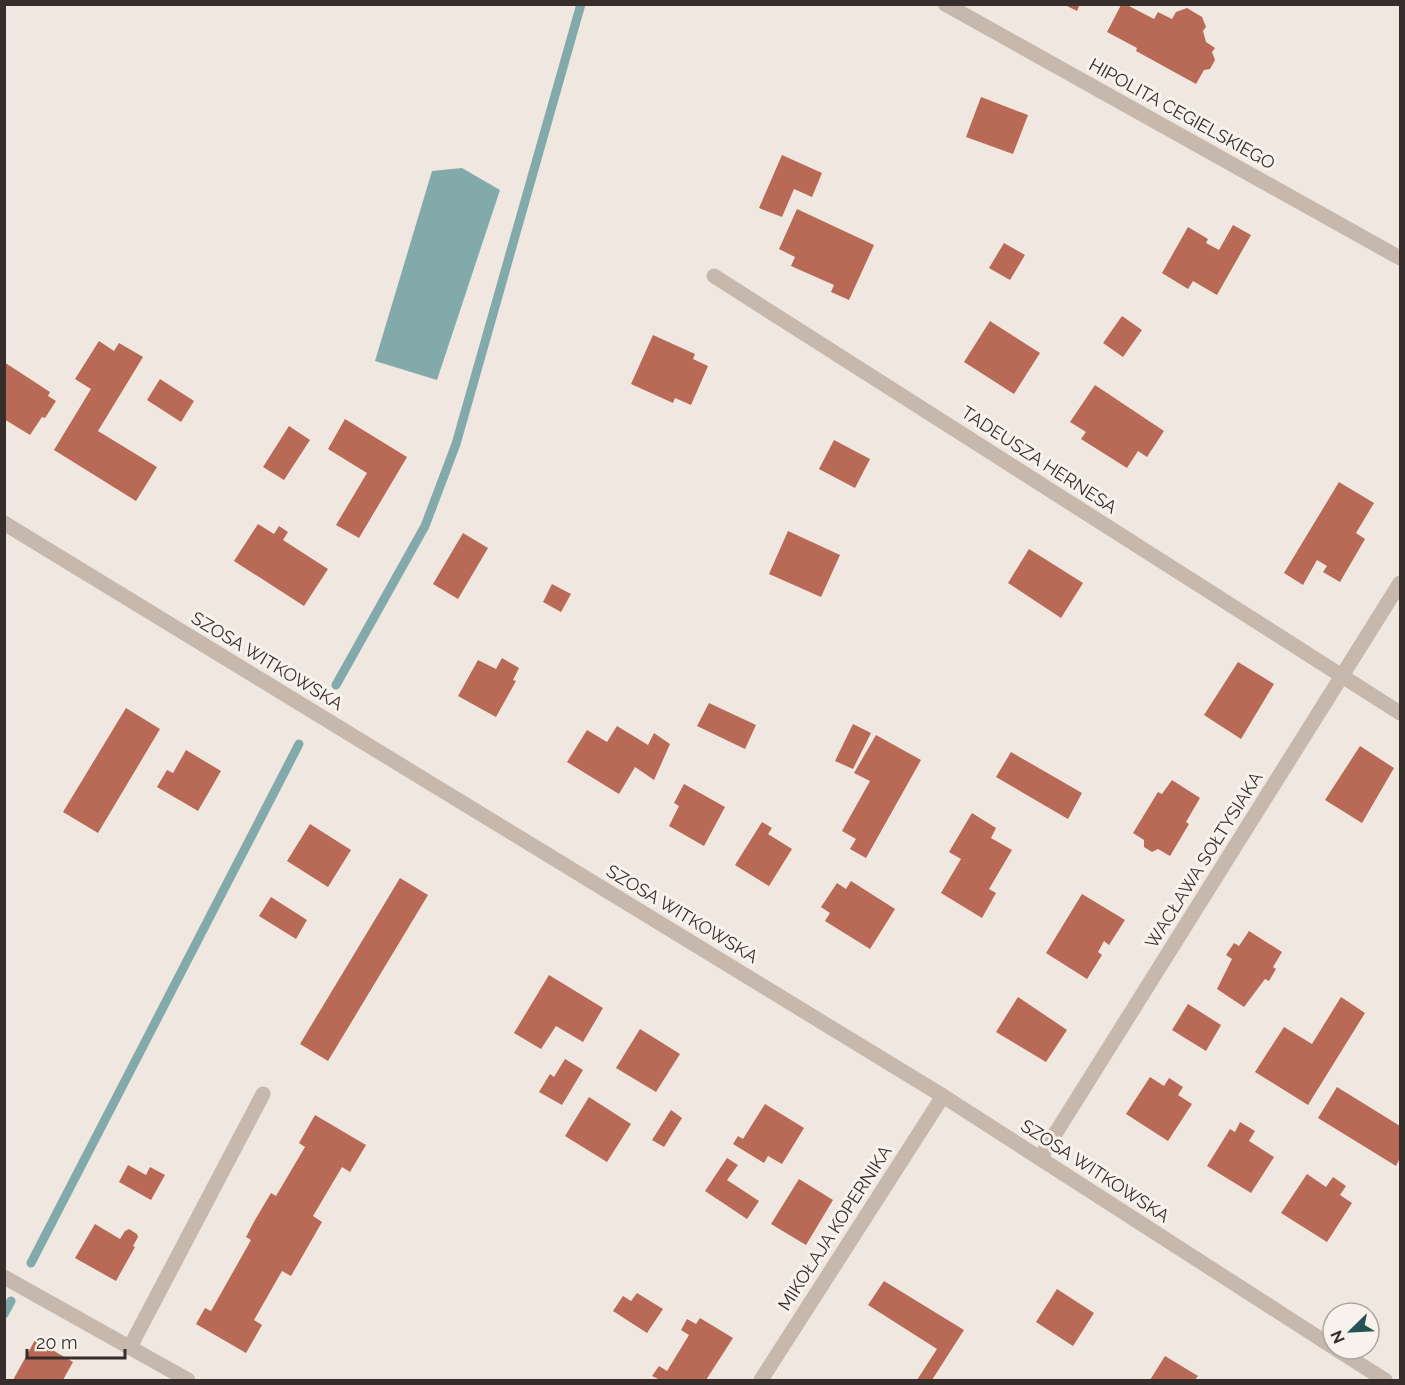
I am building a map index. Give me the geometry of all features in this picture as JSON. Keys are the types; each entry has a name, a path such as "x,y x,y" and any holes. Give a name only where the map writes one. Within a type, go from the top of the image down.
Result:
{"street":[{"name":"HIPOLITA CEGIELSKIEGO","path":"945,4 1401,258"},
{"name":"TADEUSZA HERNESA","path":"714,276 1401,713"},
{"name":"SZOSA WITKOWSKA","path":"4,523 943,1096 1321,1340"},
{"name":"WACŁAWA SOŁTYSIAKA","path":"1040,1158 1401,583"},
{"path":"130,1347 263,1094"},
{"name":"MIKOŁAJA KOPERNIKA","path":"761,1380 943,1096"},
{"path":"4,1276 188,1380"},
{"name":"SZOSA WITKOWSKA","path":"1355,1361 1385,1380"}],"water":[{"path":"462,168 500,190 437,380 375,361 432,171"}],"building":[{"path":"1063,4 1080,4 1077,11"},
{"path":"1121,5 1127,5 1154,19 1158,12 1172,19 1176,12 1187,8 1202,17 1206,27 1203,31 1206,42 1215,48 1212,52 1215,60 1210,69 1204,70 1196,84 1107,32"},
{"path":"981,97 1028,115 1013,154 966,137"},
{"path":"782,155 822,173 812,197 794,189 782,217 759,208"},
{"path":"797,209 874,245 849,300 831,292 834,285 791,266 795,257 779,249"},
{"path":"1233,225 1251,235 1217,295 1193,281 1188,289 1162,273 1188,227 1208,239 1206,243 1219,250"},
{"path":"1004,243 1025,255 1010,280 989,268"},
{"path":"1122,316 1142,330 1123,357 1103,343"},
{"path":"990,321 1040,353 1014,394 964,362"},
{"path":"653,335 695,354 693,359 708,366 691,405 675,398 673,403 631,384"},
{"path":"99,341 114,351 119,343 143,357 98,431 157,467 136,501 54,450 91,389 75,379"},
{"path":"4,362 50,392 48,396 56,401 30,435 4,419"},
{"path":"160,379 194,401 181,422 147,400"},
{"path":"1095,385 1164,431 1147,457 1138,451 1127,468 1081,439 1086,432 1070,422"},
{"path":"345,419 407,457 359,538 336,525 367,473 328,449"},
{"path":"289,426 310,440 284,480 263,467"},
{"path":"834,440 870,459 855,488 819,469"},
{"path":"1339,482 1374,503 1356,533 1365,539 1340,582 1323,572 1327,566 1317,560 1303,585 1284,573"},
{"path":"258,524 274,534 279,526 288,532 283,540 328,569 304,606 234,561"},
{"path":"788,531 840,555 821,597 769,574"},
{"path":"463,533 488,548 458,599 433,584"},
{"path":"1029,549 1083,583 1061,618 1008,583"},
{"path":"552,584 571,594 561,612 543,602"},
{"path":"502,658 519,668 513,680 516,681 496,717 458,696 478,660 496,669"},
{"path":"1238,662 1274,684 1241,739 1204,715"},
{"path":"709,703 756,725 745,749 697,726"},
{"path":"126,708 160,729 98,833 63,812"},
{"path":"853,724 871,733 853,769 835,761"},
{"path":"617,726 648,745 654,733 670,744 654,780 635,767 619,794 567,762 587,730 607,742"},
{"path":"876,735 921,760 866,858 850,849 856,839 842,831 870,781 854,773"},
{"path":"1360,746 1394,768 1362,823 1325,800"},
{"path":"186,750 221,771 198,811 157,787 167,770 173,773"},
{"path":"1011,752 1082,793 1068,819 996,777"},
{"path":"1172,780 1200,798 1186,822 1189,824 1170,856 1158,849 1152,852 1144,847 1144,840 1133,833 1158,792 1162,794"},
{"path":"684,784 725,807 704,846 669,826 679,806 674,803"},
{"path":"972,813 996,828 991,838 1012,850 989,889 996,893 982,918 941,893 961,859 949,852"},
{"path":"762,822 772,828 768,834 792,849 769,886 735,865"},
{"path":"310,824 351,850 328,887 287,861"},
{"path":"400,878 428,895 328,1061 300,1044"},
{"path":"851,881 895,909 870,949 825,921 830,913 821,907 837,883 846,889"},
{"path":"1082,894 1125,920 1109,945 1104,941 1098,952 1102,955 1087,979 1046,953"},
{"path":"271,897 307,920 296,939 259,916"},
{"path":"1249,931 1282,952 1273,967 1276,969 1269,981 1265,979 1244,1007 1217,989 1232,959 1226,955 1234,943 1239,946"},
{"path":"549,975 603,1008 583,1042 556,1026 541,1049 514,1033"},
{"path":"1018,997 1067,1030 1046,1062 996,1032"},
{"path":"1341,997 1365,1013 1308,1105 1255,1072 1284,1027 1312,1044"},
{"path":"1188,1004 1221,1025 1206,1051 1172,1030"},
{"path":"640,1029 680,1054 656,1092 616,1068"},
{"path":"565,1059 583,1070 562,1105 539,1092 550,1074 554,1077"},
{"path":"1150,1077 1164,1086 1169,1078 1183,1087 1178,1095 1192,1104 1168,1141 1126,1114"},
{"path":"1337,1087 1400,1126 1400,1158 1396,1166 1318,1118"},
{"path":"589,1097 631,1124 607,1162 565,1136"},
{"path":"765,1104 804,1128 782,1164 768,1156 764,1163 733,1144 738,1136 743,1139"},
{"path":"671,1110 682,1118 664,1147 652,1140"},
{"path":"315,1115 366,1145 350,1172 342,1167 313,1216 322,1222 291,1276 282,1271 254,1320 262,1325 246,1353 196,1324 205,1308 211,1311 251,1240 246,1237 255,1220 271,1193 276,1196 305,1147 299,1143"},
{"path":"1240,1122 1255,1131 1249,1141 1274,1157 1251,1193 1207,1166 1230,1129 1235,1132"},
{"path":"727,1158 738,1165 727,1180 759,1201 747,1219 705,1191"},
{"path":"128,1165 146,1175 150,1167 165,1175 151,1200 119,1182"},
{"path":"1307,1174 1326,1187 1333,1177 1346,1186 1340,1195 1352,1203 1327,1242 1281,1213"},
{"path":"799,1179 833,1200 806,1245 771,1224"},
{"path":"95,1224 120,1239 129,1229 137,1234 138,1237 133,1246 135,1247 116,1281 75,1258"},
{"path":"884,1281 964,1330 932,1380 917,1380 937,1349 868,1305"},
{"path":"1057,1289 1094,1313 1073,1346 1036,1322"},
{"path":"637,1293 663,1309 647,1333 613,1311 623,1296 631,1301"},
{"path":"700,1318 733,1338 706,1380 660,1380 652,1376 659,1366 667,1371 689,1335 681,1330 687,1319 696,1324"},
{"path":"35,1340 73,1362 63,1380 13,1380"},
{"path":"1165,1356 1198,1376 1195,1380 1150,1380"}],"waterway":[{"path":"336,685 425,526 456,444 581,4"},
{"path":"31,1263 299,744"},
{"path":"4,1314 11,1301"}]}
